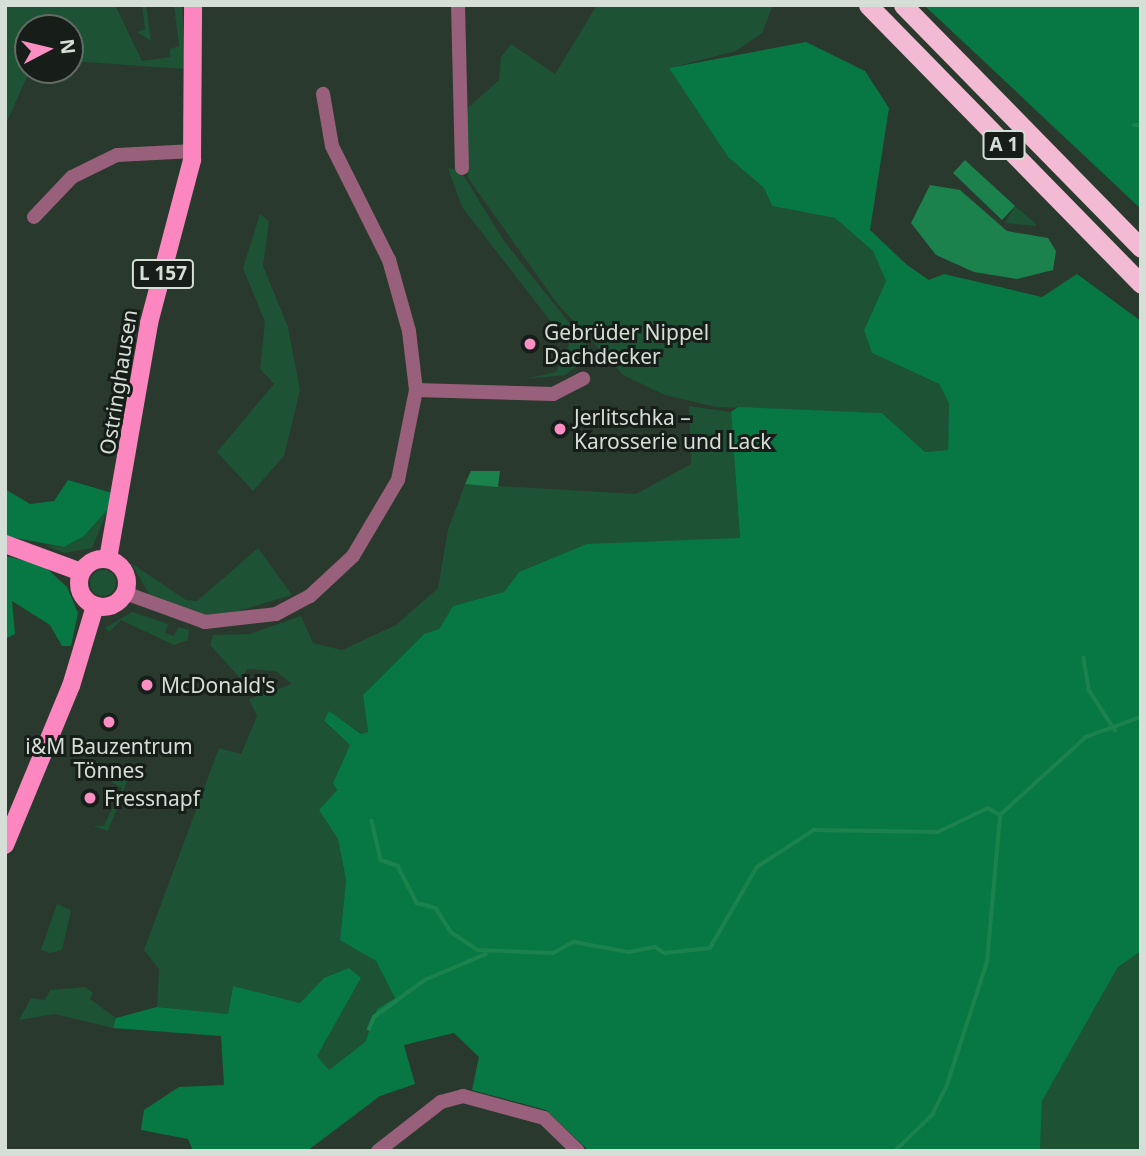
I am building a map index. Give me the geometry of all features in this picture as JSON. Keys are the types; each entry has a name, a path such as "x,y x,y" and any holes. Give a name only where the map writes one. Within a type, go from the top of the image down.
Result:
{"highway":[{"name":"A 1","path":"869,5 1141,284"},
{"name":"A 1","path":"903,5 1141,248"}],"main road":[{"name":"Ostringhausen","path":"108,559 149,323 194,151 193,5"},
{"path":"5,544 81,572"},
{"path":"108,559 126,575 125,593 112,605 95,606 82,594 81,572 93,561 108,559"},
{"path":"5,845 71,686 95,606"}],"street":[{"path":"458,5 462,168"},
{"path":"125,593 184,617 224,623 271,616 310,596 353,556 386,508 408,447 416,390 398,286 332,146 323,94"},
{"path":"34,217 72,177 117,155 194,151"},
{"path":"416,390 553,394 583,379"},
{"path":"378,1151 441,1102 463,1096 544,1118 578,1151"}],"shaded area":[{"path":"5,5 115,5 142,61 170,57 170,49 179,46 174,5 182,5 186,69 84,62 84,14 14,14 14,84 24,84 5,126"},
{"path":"142,5 146,5 151,41 137,32 145,29"},
{"path":"597,5 773,5 762,33 736,51 670,68 728,157 764,188 772,206 835,218 873,251 886,281 864,329 872,353 939,384 949,403 948,450 925,452 882,413 716,407 665,395 623,375 556,302 468,178 462,113 499,80 501,57 511,44 555,74"},
{"path":"924,5 1141,5 1141,209"},
{"path":"806,42 865,71 889,108 870,230 907,265 929,280 944,274 1042,297 1077,274 1141,321 1141,951 1118,967 1042,1101 1040,1151 589,1151 546,1110 472,1090 479,1057 454,1033 404,1045 415,1084 380,1096 307,1151 193,1151 188,1139 141,1130 144,1110 179,1087 224,1085 221,1036 113,1028 116,1018 157,1007 228,1014 233,986 300,1003 324,978 349,968 361,978 317,1056 329,1070 365,1042 377,1009 395,998 376,961 340,940 346,880 338,839 319,810 337,790 333,783 350,745 324,721 329,711 361,734 368,732 363,695 424,634 439,629 453,606 504,592 519,572 587,544 740,538 731,412 738,407 882,413 925,452 948,450 949,403 939,384 872,353 864,330 886,281 873,251 835,218 772,206 764,188 728,157 669,68"},
{"path":"965,160 1015,206 1002,220 953,173"},
{"path":"448,168 460,170 504,241 590,349 586,360 565,375 525,379 556,372 569,345 462,207"},
{"path":"930,185 960,190 1007,231 1048,238 1056,251 1053,270 1017,279 974,272 936,255 911,223"},
{"path":"1015,206 1036,224 1036,226 1005,223"},
{"path":"260,214 269,221 263,266 288,327 300,390 284,456 253,491 217,452 274,384 260,369 265,322 243,268"},
{"path":"689,406 731,412 740,538 519,572 504,592 453,606 439,629 424,634 363,695 368,732 362,734 329,712 324,722 350,745 333,783 337,790 319,810 338,839 346,880 340,939 376,961 395,998 377,1009 365,1042 329,1070 317,1056 361,978 324,978 300,1003 233,986 228,1014 157,1007 159,969 144,950 219,748 241,754 257,716 249,699 292,684 276,671 248,669 240,678 210,645 213,635 250,634 301,616 313,643 342,650 396,625 438,588 448,530 465,484 636,494 691,464"},
{"path":"471,471 500,471 498,487 465,484"},
{"path":"68,480 112,493 109,508 84,536 64,547 5,536 5,489 30,504 54,501"},
{"path":"109,508 92,548 64,553 44,545 64,547 84,536"},
{"path":"258,548 292,595 215,618 149,594 131,563 186,600 197,601"},
{"path":"5,556 43,565 67,587 78,613 71,646 62,646 50,625 12,601 15,634 5,639"},
{"path":"103,570 112,574 116,583 112,592 103,596 94,592 90,583 94,574"},
{"path":"132,612 168,624 165,633 174,636 178,627 189,630 188,640 174,645 121,620 109,632 105,628"},
{"path":"114,774 128,779 108,831 93,826 104,826 122,788 111,782"},
{"path":"57,904 71,910 62,950 50,953 41,950"},
{"path":"1141,951 1141,1151 1040,1151 1042,1101 1118,967"},
{"path":"85,987 93,993 90,999 116,1018 113,1028 55,1014 19,1020 31,998 45,1000 50,990"}],"waterway":[{"path":"1134,125 1141,125"},
{"path":"1084,658 1089,690 1115,730"},
{"path":"1000,815 1086,737 1141,717"},
{"path":"372,821 381,860 398,866 417,903 436,908 451,932 478,950 553,953 574,942 629,952 655,947 665,953 710,948 757,867 814,830 938,832 988,808 1000,815"},
{"path":"895,1151 932,1115 946,1088 987,962 1000,815"},
{"path":"369,1029 374,1017 425,980 486,954"}],"place":[{"name":"Gebrüder Nippel Dachdecker","path":"530,344"},
{"name":"Jerlitschka – Karosserie und Lack","path":"560,429"},
{"name":"McDonald's","path":"147,685"},
{"name":"i&M Bauzentrum Tönnes","path":"109,722"},
{"name":"Fressnapf","path":"90,798"}]}
